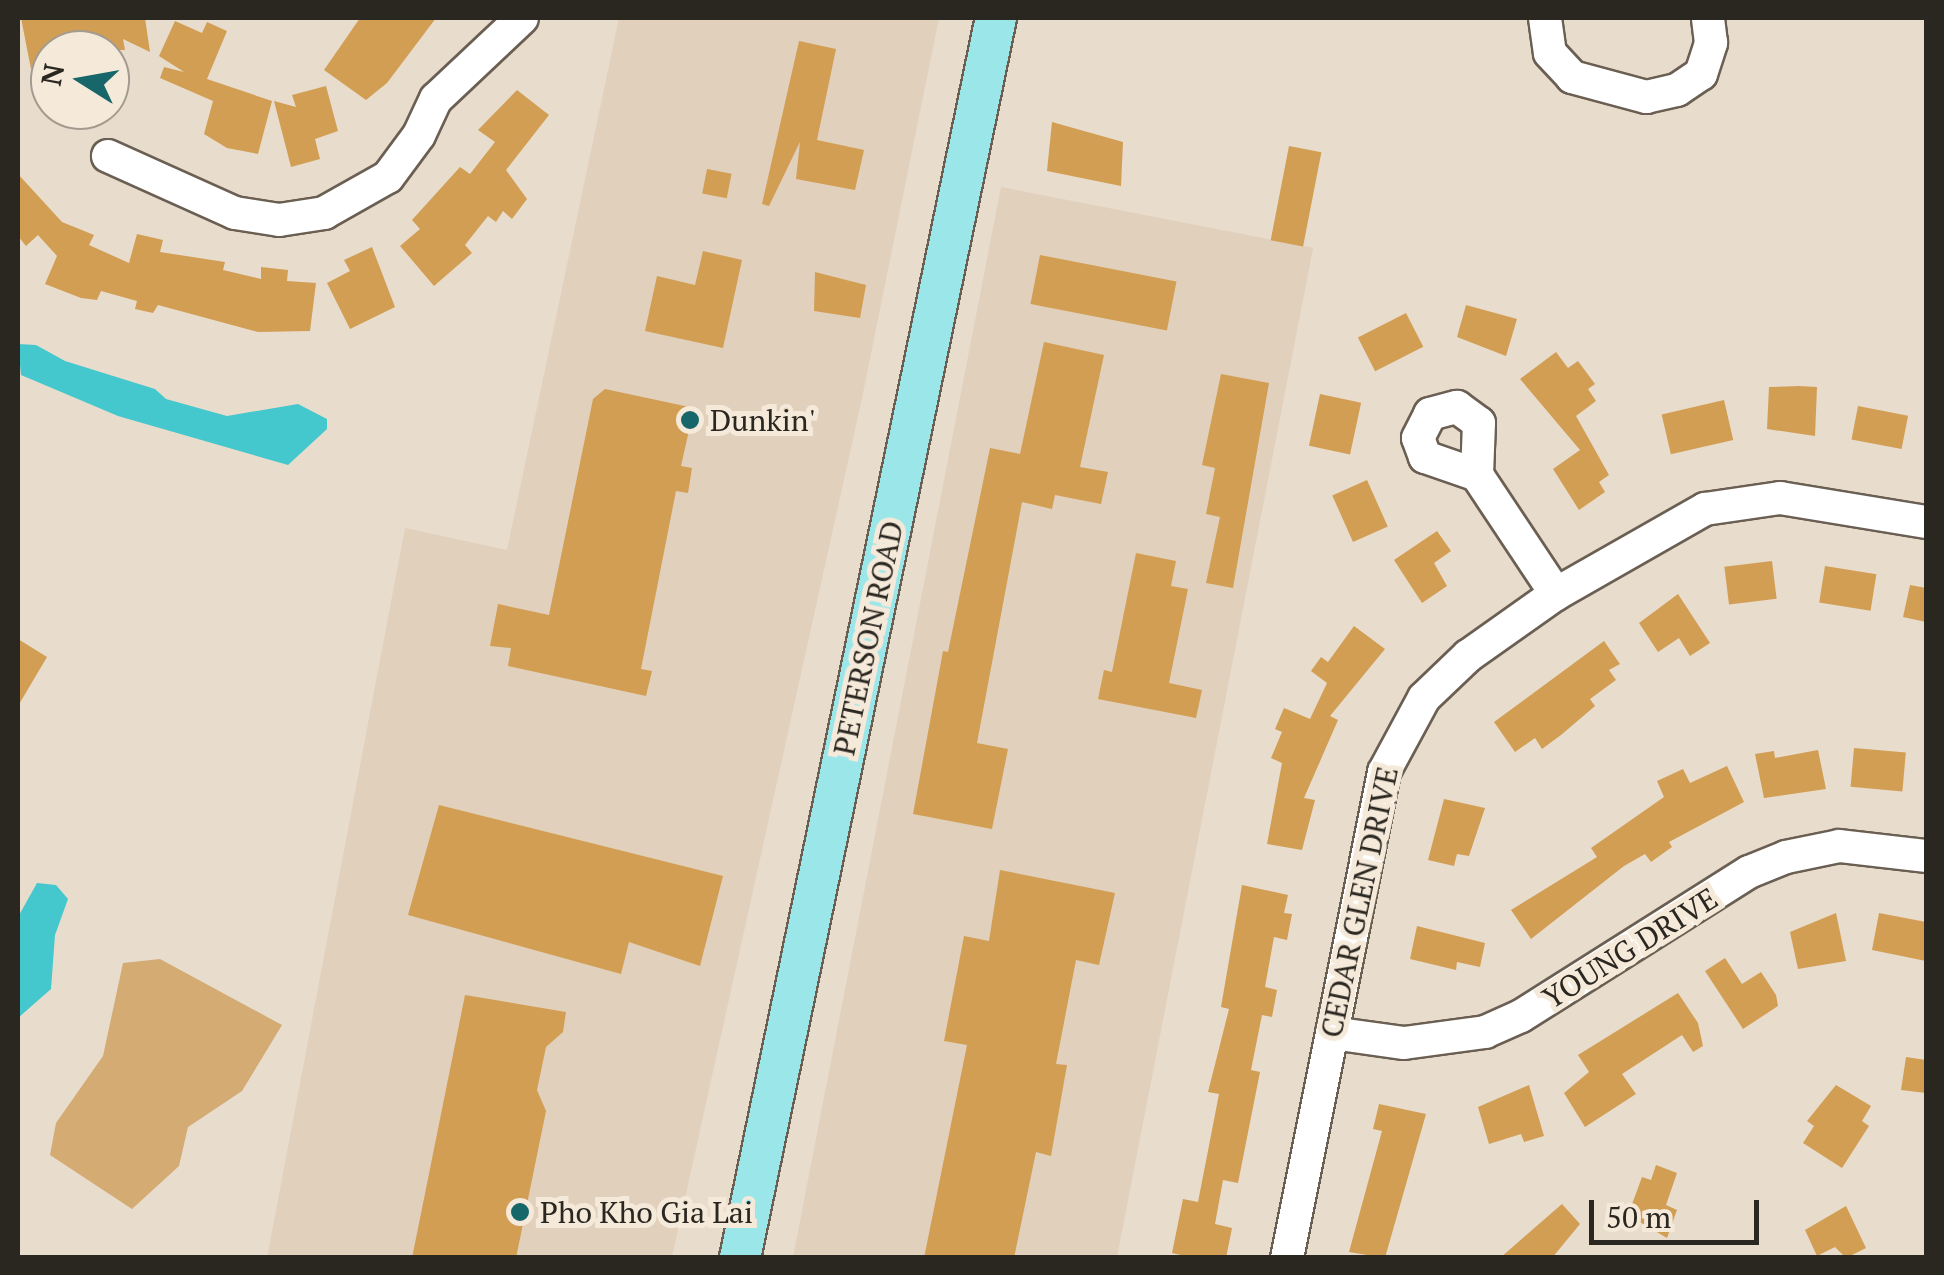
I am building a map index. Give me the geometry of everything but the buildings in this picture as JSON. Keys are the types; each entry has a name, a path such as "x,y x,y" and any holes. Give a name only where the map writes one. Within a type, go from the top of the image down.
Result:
{"main road":[{"name":"PETERSON ROAD","path":"740,1258 996,18"}],"street":[{"path":"108,156 235,213 279,220 324,213 388,177 419,135 436,98 522,18"},
{"path":"1545,18 1550,53 1572,78 1646,97 1677,90 1701,74 1710,43 1708,18"},
{"path":"1477,475 1556,594"},
{"name":"CEDAR GLEN DRIVE","path":"1286,1258 1384,772 1395,742 1442,679 1556,594 1676,521 1716,506 1795,498 1926,522"},
{"name":"YOUNG DRIVE","path":"1332,1033 1404,1043 1485,1032 1534,1008 1749,872 1786,858 1838,846 1926,856"}],"shaded area":[{"path":"619,18 939,18 862,398 672,1257 267,1258 405,528 507,550"},
{"path":"1001,187 1313,248 1117,1258 793,1258"},
{"path":"160,959 282,1025 242,1091 188,1127 179,1166 132,1209 50,1155 56,1123 103,1056 123,963"}],"water":[{"path":"18,344 36,345 65,361 155,389 166,399 227,416 298,404 327,419 327,429 288,465 118,416 21,375"},
{"path":"37,883 56,885 68,899 55,935 51,989 18,1018 18,917"}],"place":[{"name":"Dunkin'","path":"690,420"},
{"name":"Pho Kho Gia Lai","path":"520,1212"}]}
